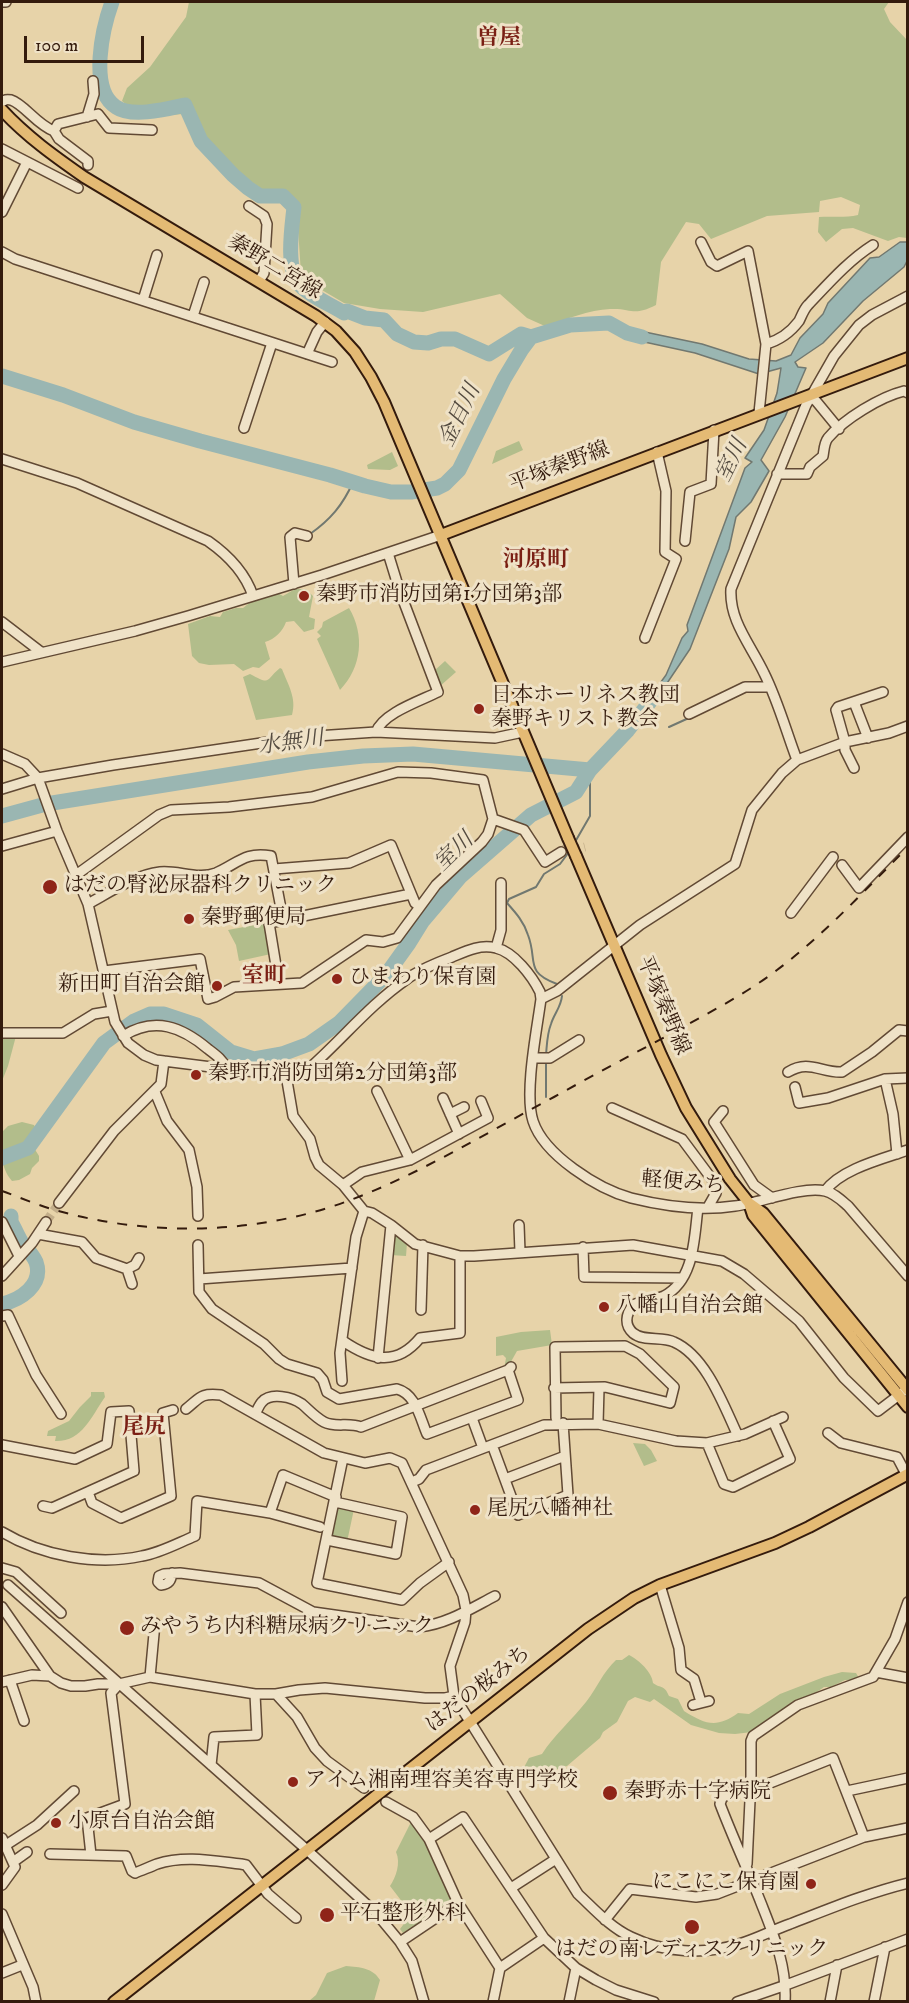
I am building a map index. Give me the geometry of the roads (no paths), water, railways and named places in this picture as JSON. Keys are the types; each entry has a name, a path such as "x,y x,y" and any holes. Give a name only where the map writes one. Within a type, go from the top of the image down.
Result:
{"main road":[{"name":"秦野二宮線","path":"2,110 50,154 84,177 325,322 346,341 362,361 384,402 441,535"},
{"name":"平塚秦野線","path":"441,535 908,358"},
{"path":"441,535 523,732"},
{"name":"平塚秦野線","path":"523,732 661,1055 686,1108 714,1155 749,1203 753,1215 904,1391 908,1407"},
{"name":"はだの桜みち","path":"114,2001 588,1629 634,1598 660,1585 775,1543 907,1474"}],"street":[{"path":"87,117 94,94 93,81"},
{"path":"2,102 12,100 45,128 54,131 59,139 88,161 88,165"},
{"path":"54,131 58,124 98,114 109,128 152,130"},
{"path":"139,130 140,119"},
{"path":"2,148 78,188"},
{"path":"2,212 27,162"},
{"path":"249,206 264,216 267,224 264,273 259,281"},
{"path":"701,242 711,262 717,266 748,251 766,346 762,412"},
{"path":"766,346 787,334 806,307 861,252 873,244"},
{"path":"2,252 15,259 332,362"},
{"path":"143,300 157,255"},
{"path":"193,316 204,282"},
{"path":"797,760 770,687 736,621 730,600 731,589 810,395 834,356 859,326 872,315 908,296"},
{"path":"307,354 317,332 325,322"},
{"path":"244,428 272,343"},
{"path":"777,474 807,474 810,467 823,456 826,440 860,412 884,398 904,391 908,393"},
{"path":"810,395 839,429"},
{"path":"685,541 690,492 711,484 714,430"},
{"path":"645,639 676,559 665,552 666,491 657,452"},
{"path":"2,459 77,483 208,541 245,576 253,596"},
{"path":"294,584 290,537 295,533 307,536"},
{"path":"2,662 135,631 294,584 441,535"},
{"path":"376,732 389,716 438,692 400,592 388,553"},
{"path":"2,622 42,652"},
{"path":"689,714 745,687 770,687"},
{"path":"854,768 845,750 836,710 838,707 883,692"},
{"path":"854,702 868,738"},
{"path":"2,754 25,764 39,780 56,829 88,904 115,1022 128,1043 144,1055 165,1061 286,1075 300,1072 313,1065 408,977 471,949 496,948 515,959 537,987 541,999 557,991 640,925 735,864 752,810 782,773 797,760 845,742 908,726"},
{"path":"2,789 113,765 302,737 376,732 495,738 523,732"},
{"path":"76,875 159,815 171,810 229,807 312,797 398,772 431,773 483,780 493,819 488,834 443,878 419,906 397,938 383,942 366,940 302,984 234,987 208,999 200,959 104,971"},
{"path":"493,819 524,830 545,862 561,852"},
{"path":"2,846 56,829"},
{"path":"842,865 859,888 908,837"},
{"path":"274,869 349,863 401,840"},
{"path":"391,845 415,903 419,906"},
{"path":"88,904 140,878 161,872 211,874 258,853 271,856 283,919"},
{"path":"791,913 833,857"},
{"path":"496,948 501,930 501,884"},
{"path":"279,984 269,923 411,894"},
{"name":"軽便みち","path":"541,999 542,1058 530,1104 533,1121 539,1133 564,1161 585,1176 629,1198 703,1208 749,1203 807,1191 825,1191"},
{"path":"2,1033 63,1033 94,1014 112,1011"},
{"path":"123,1036 145,1026 180,1029 195,1038 224,1062 227,1069"},
{"path":"788,1072 807,1066 842,1072 899,1030 908,1031"},
{"path":"542,1058 579,1040"},
{"path":"59,1203 114,1131 135,1108 155,1092 163,1079 165,1061"},
{"path":"286,1075 292,1116 309,1139 319,1165 344,1185 364,1211 372,1213 391,1225 415,1244 460,1256 633,1245 722,1261 744,1274 799,1322 844,1378 878,1411 904,1391"},
{"path":"795,1087 799,1103 828,1098 885,1079 908,1078"},
{"path":"885,1079 893,1114 897,1154"},
{"path":"378,1091 410,1160"},
{"path":"155,1092 167,1121 189,1150 196,1187 198,1216"},
{"path":"443,1098 459,1134"},
{"path":"344,1185 362,1173 410,1160 488,1118 481,1101"},
{"path":"450,1114 464,1107"},
{"path":"612,1108 682,1139 717,1186 715,1195 703,1208 691,1256 678,1285 665,1295 633,1305 627,1316 627,1325 639,1336 676,1343 704,1368 738,1436"},
{"path":"723,1111 714,1122 724,1140 754,1185 772,1198"},
{"path":"908,1150 841,1176 825,1191 836,1196 848,1206 908,1276"},
{"path":"342,1381 340,1353 356,1237 364,1211"},
{"path":"2,1222 21,1255"},
{"path":"2,1276 32,1243 46,1222"},
{"path":"378,1358 391,1225"},
{"path":"519,1225 520,1252"},
{"path":"38,1234 82,1242 96,1258 128,1269 135,1265 139,1258"},
{"path":"198,1245 198,1291 212,1309 264,1344 287,1364 317,1373 323,1380 327,1392 334,1397 346,1399 397,1389 409,1395 415,1405 426,1434 519,1400 509,1369 415,1405 361,1427 350,1423 338,1425 326,1423 303,1404 293,1399 280,1397 268,1398 261,1402 255,1414"},
{"path":"421,1310 423,1245"},
{"path":"583,1247 584,1278 682,1278"},
{"path":"343,1341 361,1353 384,1359 411,1348 420,1338 460,1334 460,1256"},
{"path":"199,1279 352,1268"},
{"path":"128,1269 132,1284"},
{"path":"2,1316 8,1315 36,1375 61,1414"},
{"path":"494,1450 518,1515 568,1495 565,1456 554,1388 555,1347 625,1346 640,1354 674,1387 670,1403 599,1388 554,1388"},
{"path":"598,1424 599,1388"},
{"path":"186,1409 195,1400 208,1394 221,1395 324,1453 371,1463 394,1459 402,1463 463,1595 466,1610 462,1636 450,1666 454,1696 578,1894 605,1920 630,1937 656,1947 676,1950 705,1951 738,1945 879,1890 908,1883"},
{"path":"88,1492 92,1503 121,1518 171,1496 164,1413 173,1410"},
{"path":"2,1445 75,1459 107,1444 111,1413 129,1411 134,1472 52,1508 43,1506"},
{"path":"412,1482 419,1479 426,1470 560,1421 598,1424 676,1441 707,1443 738,1436 783,1417"},
{"path":"472,1418 483,1448"},
{"path":"707,1443 724,1484 733,1487 790,1459 773,1421"},
{"path":"828,1433 841,1443 897,1457 907,1474"},
{"path":"505,1479 565,1456"},
{"path":"343,1458 317,1583 402,1600 420,1583 449,1562"},
{"path":"270,1513 283,1475 335,1500 402,1517 396,1554 327,1540"},
{"path":"2,1532 26,1545 73,1557 114,1561 145,1556 195,1536 196,1501 270,1513 320,1527"},
{"path":"2,1568 16,1572 62,1613"},
{"path":"172,1573 259,1583 313,1612 419,1627 450,1620 495,1596"},
{"path":"8,1585 376,1913 412,1961 424,2001"},
{"path":"660,1585 679,1648 681,1670 694,1679 701,1702"},
{"path":"747,1870 753,1736 798,1705 873,1677 895,1639 908,1602"},
{"path":"2,1606 50,1676 71,1686 119,1684 150,1677 255,1694 325,1688 425,1698 454,1696"},
{"path":"150,1677 157,1629"},
{"path":"876,1672 908,1678"},
{"path":"24,1721 6,1681 32,1675 50,1676"},
{"path":"91,1855 87,1818 125,1804 111,1693 119,1684"},
{"path":"211,1765 214,1737 257,1735 255,1694"},
{"path":"276,1694 297,1717 315,1748 327,1761 364,1788"},
{"path":"712,1796 732,1791 750,1791 833,1758 864,1837"},
{"path":"847,1791 908,1778"},
{"path":"2,1885 15,1867 3,1842 38,1826 74,1791"},
{"path":"732,1791 724,1796 720,1804 772,1931 786,1985 785,2001"},
{"path":"386,1802 413,1817 429,1839 458,1903 500,1968"},
{"path":"429,1839 463,1817 544,1938 576,1968 616,1990 648,2001"},
{"path":"605,1920 630,1889 696,1897 717,1894 864,1837 908,1828"},
{"path":"13,1862 27,1852"},
{"path":"50,1854 126,1856 135,1873 158,1864 185,1860 204,1859 241,1864 255,1874 268,1894 296,1918"},
{"path":"511,1888 556,1859"},
{"path":"400,1942 458,1903"},
{"path":"2,1914 33,1988 36,2001"},
{"path":"493,2001 500,1968 544,1938"},
{"path":"737,2001 908,1939"},
{"path":"874,2001 885,1947"},
{"path":"2,1973 22,1965"},
{"path":"830,2001 837,1965"},
{"path":"569,2001 576,1968"}],"water":[{"path":"900,242 907,242 907,261 904,267 863,301 823,343 795,362 798,367 806,368 785,417 761,460 769,471 751,502 736,517 729,549 690,649 647,713 642,708 666,675 682,638 688,631 687,625 745,468 752,462 745,458 764,430 777,393 781,368 759,374 695,353 626,338 621,331 645,332 702,344 749,359 776,361 791,355 800,338 823,314 828,303 870,258 879,257"}],"waterway":[{"path":"112,2 100,57 102,87 107,98 116,107 131,112 150,112 185,105 201,141 233,175 260,196 283,196 294,207 291,236 292,269 295,278 304,289 344,313 347,311 365,318 384,320 397,334 414,342 428,343 441,339 455,339 489,354 521,334 531,337"},
{"name":"金目川","path":"2,376 63,395 134,422 200,441 365,486 391,492 411,492 437,488 445,484 459,470 504,379 531,337 570,325 609,323 627,333 642,337"},
{"path":"310,534 335,511 353,482"},
{"path":"724,702 743,693"},
{"name":"室川","path":"2,1158 28,1148 104,1043 134,1021 150,1014 164,1014 197,1025 231,1052 254,1059 282,1054 309,1044 339,1023 386,975 422,922 461,876 531,815 576,792 590,770 628,730 656,694"},
{"path":"669,727 691,717"},
{"name":"水無川","path":"2,816 46,804 308,762 363,756 413,754 590,770"},
{"path":"575,842 590,816 590,770"},
{"path":"557,984 547,980 536,970 526,930 507,903 509,899 536,887 544,874 560,864 569,852"},
{"path":"546,1055 552,1020 562,996"},
{"path":"546,1060 546,1097"},
{"name":"室川","path":"2,1304 16,1299 29,1290 37,1278 38,1270 35,1259 22,1243 11,1222 11,1216"},
{"name":"室川","path":"4,1219 11,1222"}],"tunnel":[{"path":"561,852 570,845 577,849 585,847"},
{"path":"46,1222 59,1203"}],"railway":[{"path":"2,1191 48,1208 91,1219 165,1228 240,1226 277,1221 348,1201 452,1152 743,993 777,970 811,942 908,847"}],"place":[{"name":"秦野市消防団第1分団第3部","path":"304,596"},
{"name":"日本ホーリネス教団 秦野キリスト教会","path":"479,709"},
{"name":"はだの腎泌尿器科クリニック","path":"50,887"},
{"name":"秦野郵便局","path":"189,919"},
{"name":"ひまわり保育園","path":"337,979"},
{"name":"新田町自治会館","path":"217,986"},
{"name":"秦野市消防団第2分団第3部","path":"196,1075"},
{"name":"八幡山自治会館","path":"604,1307"},
{"name":"尾尻八幡神社","path":"475,1510"},
{"name":"みやうち内科糖尿病クリニック","path":"127,1628"},
{"name":"アイム湘南理容美容専門学校","path":"293,1782"},
{"name":"秦野赤十字病院","path":"610,1793"},
{"name":"小原台自治会館","path":"56,1823"},
{"name":"にこにこ保育園","path":"811,1884"},
{"name":"平石整形外科","path":"327,1915"},
{"name":"はだの南レディスクリニック","path":"692,1927"}],"district":[{"name":"曽屋","path":"499,39"},
{"name":"河原町","path":"536,561"},
{"name":"室町","path":"264,977"},
{"name":"尾尻","path":"144,1428"}]}
